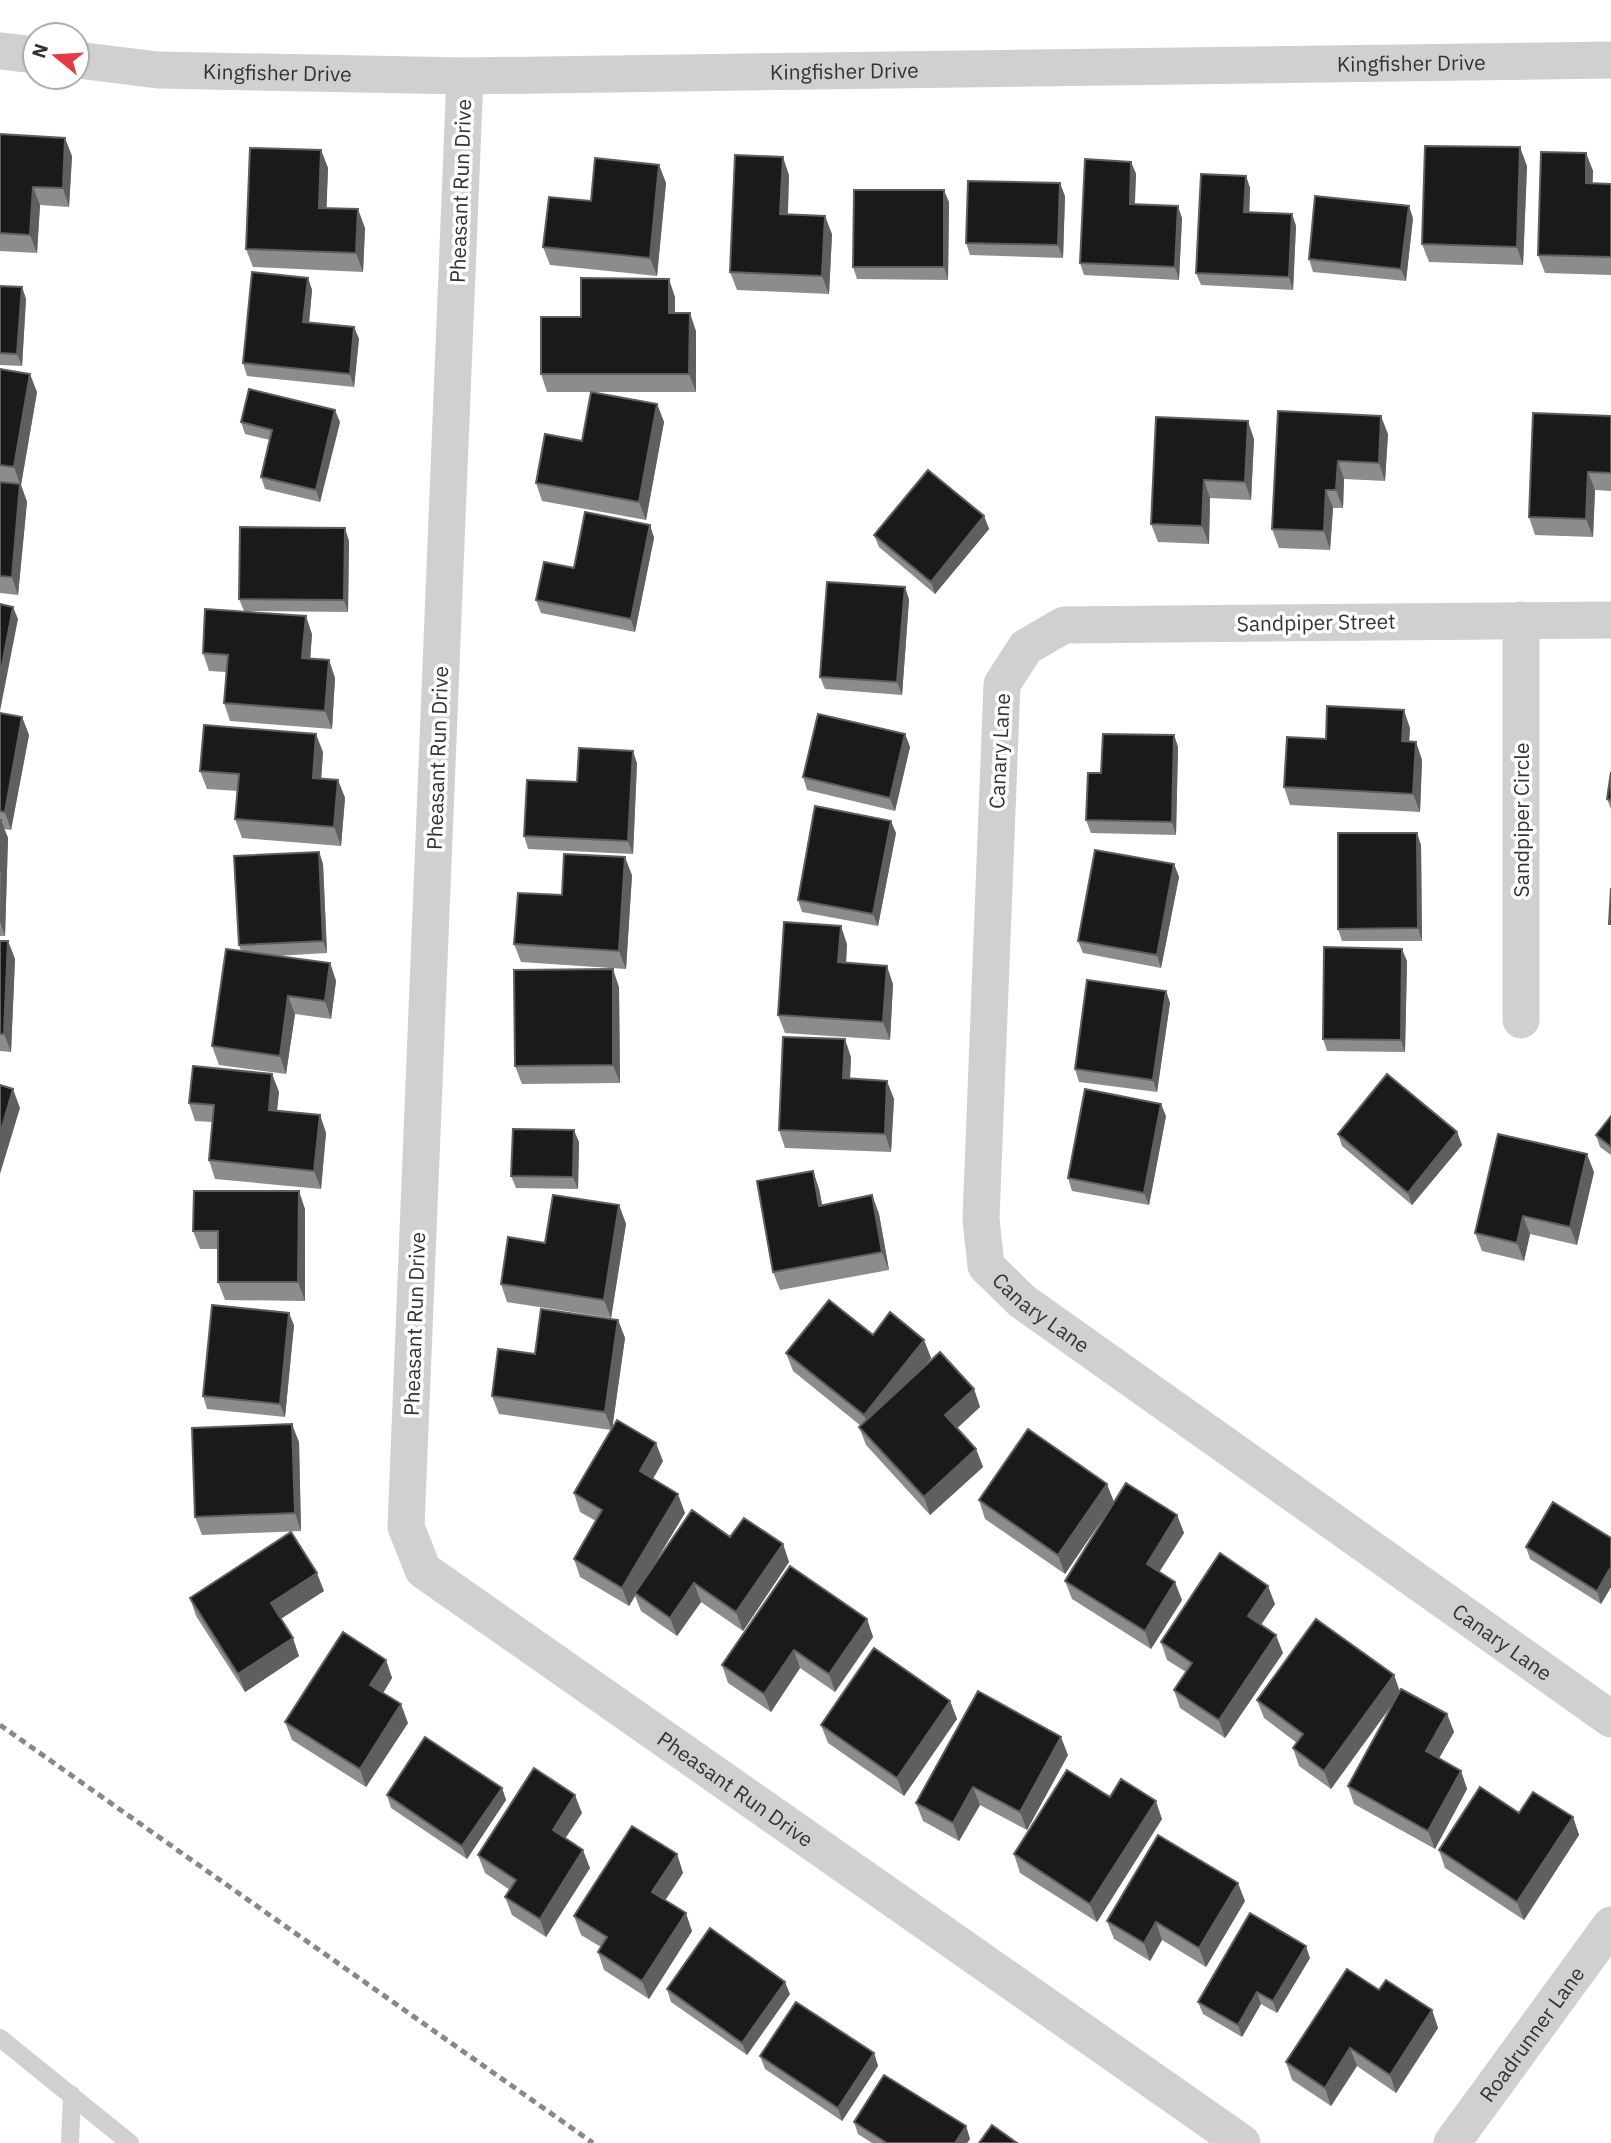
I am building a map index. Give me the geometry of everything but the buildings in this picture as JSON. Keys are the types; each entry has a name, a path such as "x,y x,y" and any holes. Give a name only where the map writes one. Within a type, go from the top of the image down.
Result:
{"street":[{"path":"0,51 21,53"},
{"name":"Kingfisher Drive","path":"91,62 158,70 465,76 1611,60"},
{"name":"Pheasant Run Drive","path":"465,76 406,1527 423,1570 1242,2143"},
{"name":"Sandpiper Circle","path":"1521,620 1521,1020"},
{"name":"Sandpiper Street","path":"1026,647 1064,625 1611,620"},
{"name":"Canary Lane","path":"1026,647 1002,684 981,1219 986,1266 1022,1301 1611,1719"},
{"name":"Roadrunner Lane","path":"1452,2143 1611,1925"}],"lane":[{"path":"0,2038 130,2143"},
{"path":"70,2143 72,2095"}],"railway":[{"path":"0,1725 593,2143"}]}
